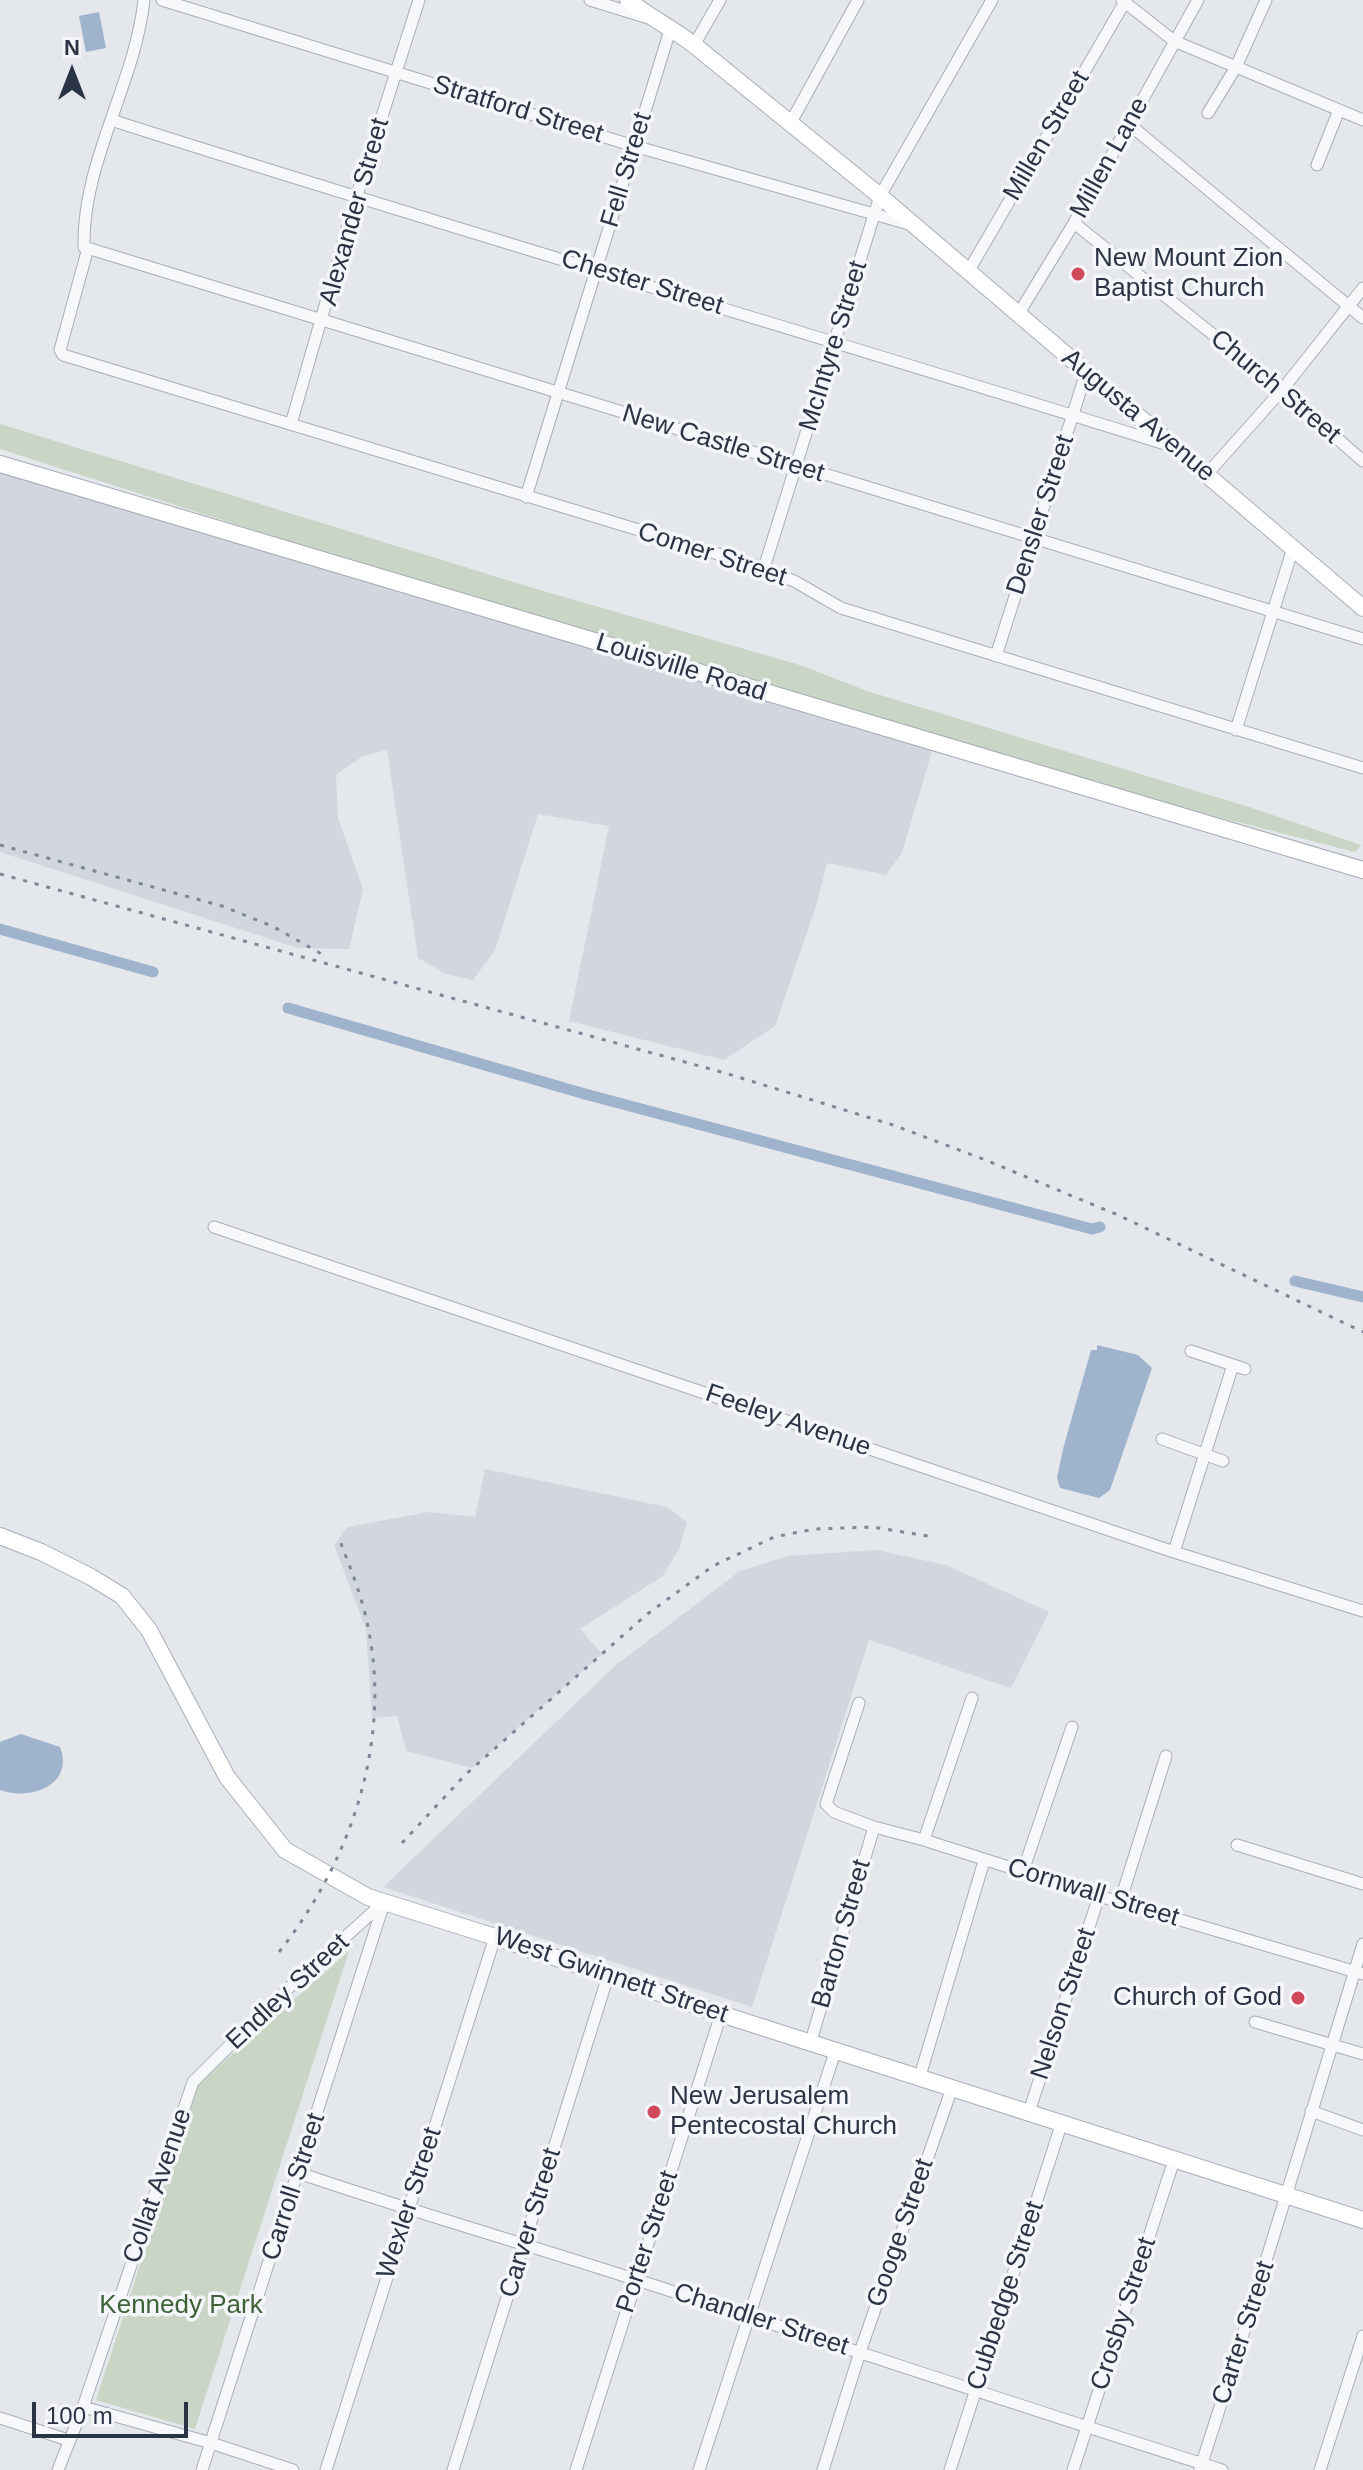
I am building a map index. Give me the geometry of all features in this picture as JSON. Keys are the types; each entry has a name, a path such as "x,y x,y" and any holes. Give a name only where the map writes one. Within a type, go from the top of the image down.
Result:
{"main road":[{"name":"Augusta Avenue","path":"628,0 650,18 671,27 880,196 1363,608"},
{"name":"Louisville Road","path":"0,464 1363,870"},
{"name":"West Gwinnett Street","path":"0,1536 41,1552 122,1596 149,1630 227,1777 285,1850 368,1897 1363,2220"}],"street":[{"path":"86,248 86,212 132,57 144,0"},
{"name":"Stratford Street","path":"162,0 634,146 875,216"},
{"name":"Alexander Street","path":"291,424 356,198 419,0"},
{"path":"590,0 650,18"},
{"path":"694,45 720,0"},
{"path":"790,124 858,0"},
{"path":"880,196 992,0"},
{"name":"Millen Lane","path":"1019,313 1074,223 1198,0"},
{"path":"1208,113 1236,67 1266,0"},
{"path":"1124,1 1174,41 1363,120"},
{"name":"Millen Street","path":"968,272 1124,1"},
{"name":"Fell Street","path":"526,497 671,27"},
{"path":"1317,165 1339,110"},
{"name":"Chester Street","path":"111,120 1172,447"},
{"path":"1130,125 1363,318"},
{"name":"McIntyre Street","path":"764,568 880,196"},
{"name":"Augusta Avenue","path":"875,216 913,225"},
{"name":"Church Street","path":"1074,223 1282,390 1363,461"},
{"name":"New Castle Street","path":"86,248 1363,639"},
{"name":"Comer Street","path":"86,248 60,350 63,355 764,568 841,608 1363,768"},
{"path":"1207,474 1282,390 1363,288"},
{"name":"Densler Street","path":"996,656 1086,373"},
{"path":"1236,730 1293,548"},
{"name":"Feeley Avenue","path":"214,1227 1174,1552 1363,1611"},
{"path":"1174,1552 1205,1454 1239,1367 1191,1351"},
{"path":"1162,1439 1223,1461"},
{"path":"924,1840 972,1698"},
{"name":"Cornwall Street","path":"859,1703 826,1804 834,1812 984,1861 1359,1972"},
{"path":"1023,1871 1072,1727"},
{"path":"1120,1902 1166,1756"},
{"name":"Barton Street","path":"811,2041 874,1827"},
{"path":"1237,1845 1363,1884"},
{"path":"920,2076 984,1861"},
{"name":"Nelson Street","path":"1029,2112 1099,1896"},
{"name":"Endley Street","path":"193,2082 271,2004 384,1902"},
{"name":"Carroll Street","path":"202,2470 384,1902"},
{"name":"Wexler Street","path":"326,2470 495,1937"},
{"name":"Carter Street","path":"1201,2467 1288,2196 1332,2044 1359,1972 1363,1944"},
{"name":"Carver Street","path":"453,2470 608,1976"},
{"name":"Porter Street","path":"576,2470 721,2014"},
{"path":"1255,2022 1363,2054"},
{"path":"699,2470 836,2049"},
{"name":"Collat Avenue","path":"58,2470 83,2407 193,2082"},
{"name":"Googe Street","path":"823,2470 860,2352 952,2088"},
{"path":"1311,2111 1363,2130"},
{"name":"Cubbedge Street","path":"950,2470 1062,2122"},
{"name":"Crosby Street","path":"1073,2470 1175,2157"},
{"name":"Chandler Street","path":"299,2173 408,2211 525,2244 977,2390 1201,2467 1222,2470"},
{"path":"1320,2470 1363,2336"},
{"path":"83,2407 293,2470"},
{"path":"0,2418 68,2440"}],"shaded area":[{"path":"0,464 934,744 902,853 886,875 827,863 816,906 775,1026 724,1060 569,1021 609,826 538,814 495,950 473,980 446,974 418,958 387,750 363,756 336,775 338,818 363,889 349,949 298,948 0,852"},
{"path":"485,1469 667,1507 687,1522 679,1549 663,1576 580,1629 602,1654 472,1768 406,1751 397,1716 372,1718 366,1629 334,1545 347,1527 429,1512 475,1517"},
{"path":"876,1550 946,1565 1049,1612 1011,1688 869,1640 752,2007 383,1887 617,1664 740,1571 788,1556"}],"green space":[{"path":"0,424 533,588 803,666 867,691 1249,807 1361,845 1355,852 1214,816 275,537 0,449"},
{"name":"Kennedy Park","path":"349,1951 195,2429 96,2400 199,2083"}],"water":[{"path":"99,12 106,48 86,52 79,16"},
{"path":"1097,1345 1138,1355 1152,1368 1110,1490 1099,1498 1060,1488 1057,1478 1091,1350 1097,1350"},
{"path":"21,1734 60,1747 63,1760 61,1771 56,1780 36,1791 12,1793 0,1790 0,1742"}],"waterway":[{"path":"0,929 153,972"},
{"path":"288,1008 585,1094 1092,1229 1100,1227"},
{"path":"1295,1281 1363,1297"}],"railway":[{"path":"0,845 222,906 272,926 327,957"},
{"path":"0,874 725,1073 893,1125 1118,1215 1363,1332"},
{"path":"402,1843 465,1775 646,1615 713,1566 774,1537 815,1529 872,1527 934,1537"},
{"path":"279,1952 305,1916 346,1838 370,1753 374,1666 365,1612 340,1541"}],"place":[{"name":"New Mount Zion Baptist Church","path":"1078,274"},
{"name":"Church of God","path":"1298,1998"},
{"name":"New Jerusalem Pentecostal Church","path":"654,2112"}]}
